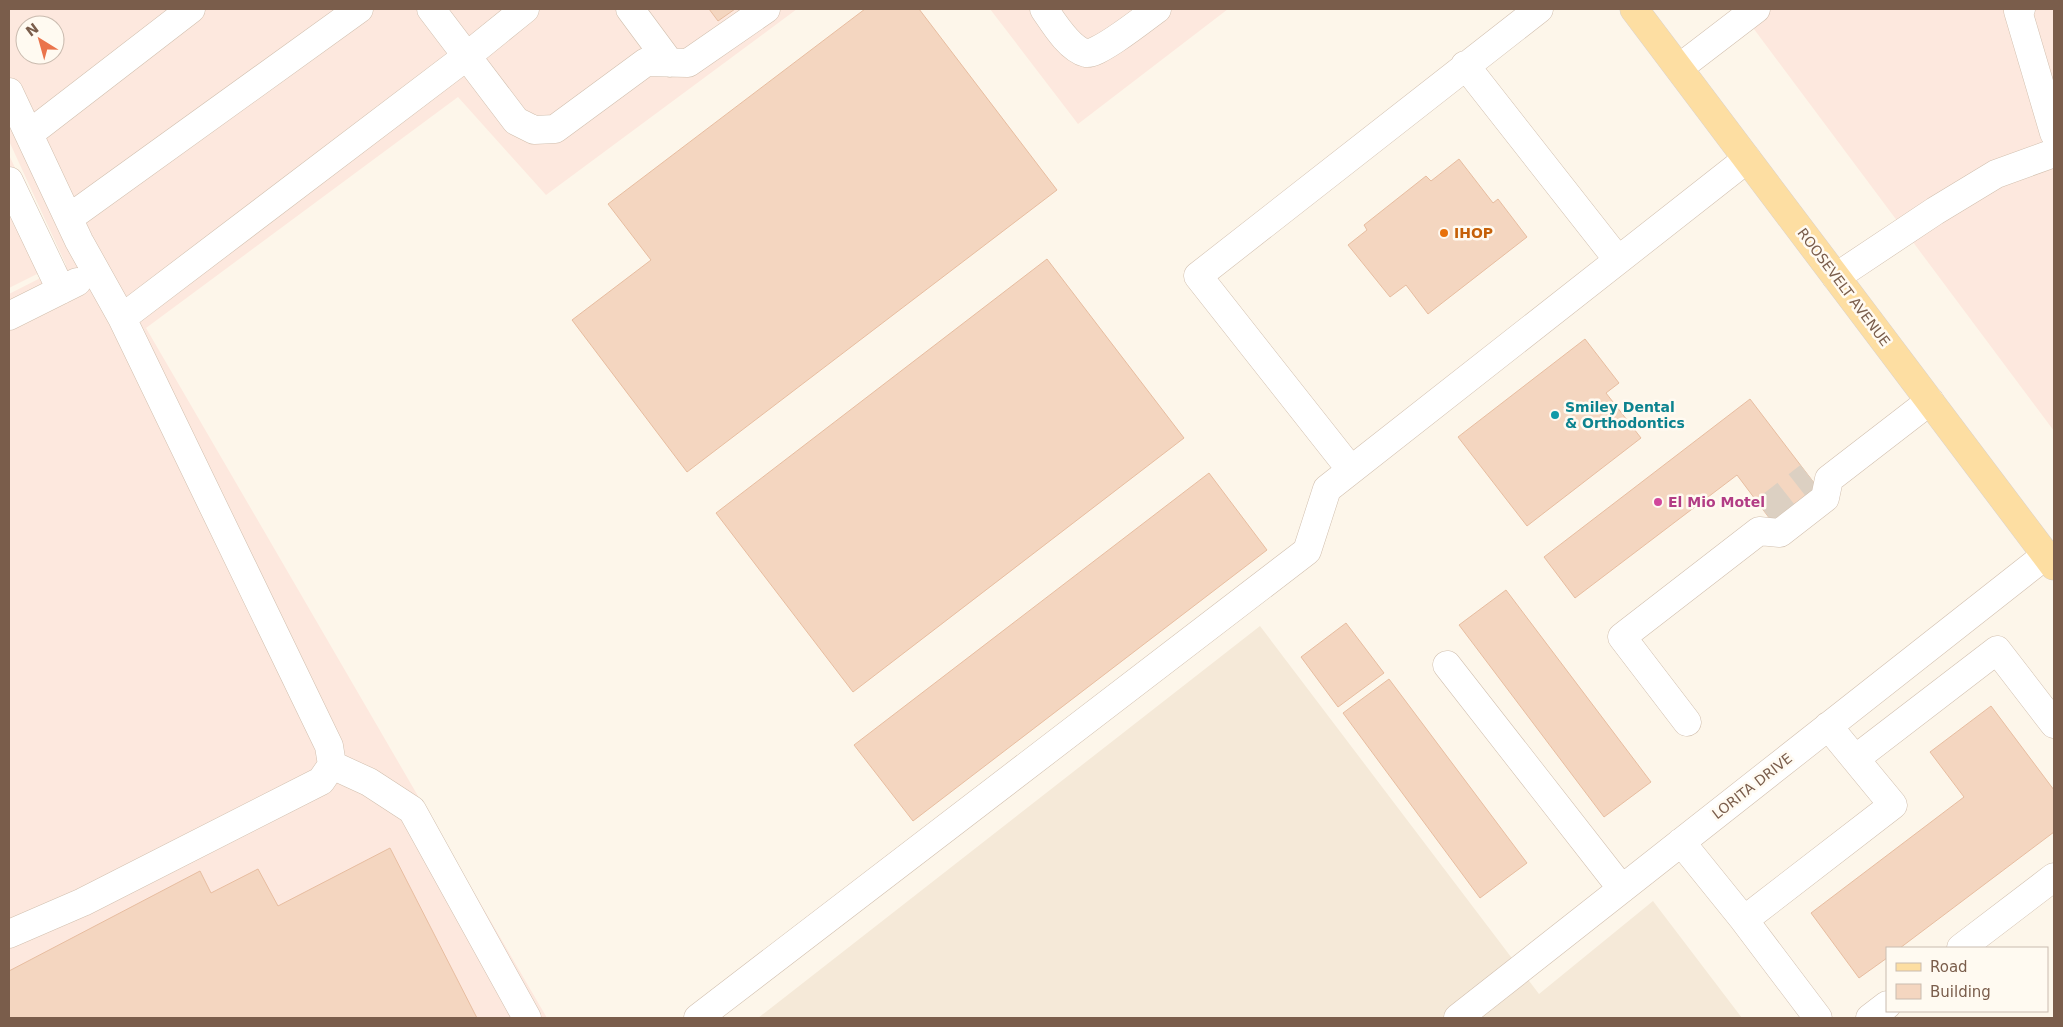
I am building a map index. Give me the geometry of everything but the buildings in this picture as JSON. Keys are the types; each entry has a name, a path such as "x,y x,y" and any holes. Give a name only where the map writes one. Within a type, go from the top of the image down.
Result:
{"main road":[{"name":"ROOSEVELT AVENUE","path":"1634,9 2050,560"}],"street":[{"path":"29,134 190,9"},
{"path":"69,218 359,9"},
{"path":"431,9 516,121 534,130 555,129 646,62 688,63 766,9"},
{"path":"122,318 526,9"},
{"path":"630,9 670,63"},
{"path":"1044,9 1064,36 1076,48 1087,54 1110,42 1157,9"},
{"path":"1351,470 1198,276 1539,9"},
{"path":"1679,68 1756,9"},
{"path":"2020,9 2018,11 2054,133"},
{"path":"1465,66 1618,260"},
{"path":"9,92 69,218 122,318 329,746 332,765 321,781 83,902 9,934"},
{"path":"1836,277 1935,211 1996,174 2054,153"},
{"path":"698,1018 1307,551 1327,489 1747,158"},
{"path":"11,192 61,290"},
{"path":"9,316 97,272"},
{"path":"1687,722 1622,638 1761,521 1780,533 1825,498 1819,477 1930,401"},
{"name":"LORITA DRIVE","path":"1458,1018 1828,726 2050,560"},
{"path":"1855,758 1997,650 2054,724"},
{"path":"1447,665 1622,889"},
{"path":"1744,920 1893,805 1828,726"},
{"path":"332,765 369,782 412,810 527,1018"},
{"path":"1681,842 1744,920 1818,1018"},
{"path":"1962,947 2054,877"},
{"path":"1870,1018 1886,1006"}],"shaded area":[{"path":"9,9 797,9 546,195 458,97 146,328 547,1018 9,1018 9,294 66,265 9,141"},
{"path":"990,9 1228,9 1078,124"},
{"path":"1739,9 2054,9 2054,431"},
{"path":"9,155 59,263 9,288"},
{"path":"1260,626 1539,994 1653,901 1742,1018 758,1018"}],"tunnel":[{"path":"1764,511 1809,476"}],"place":[{"name":"IHOP","path":"1444,233"},
{"name":"Smiley Dental & Orthodontics","path":"1555,415"},
{"name":"El Mio Motel","path":"1658,502"}]}
